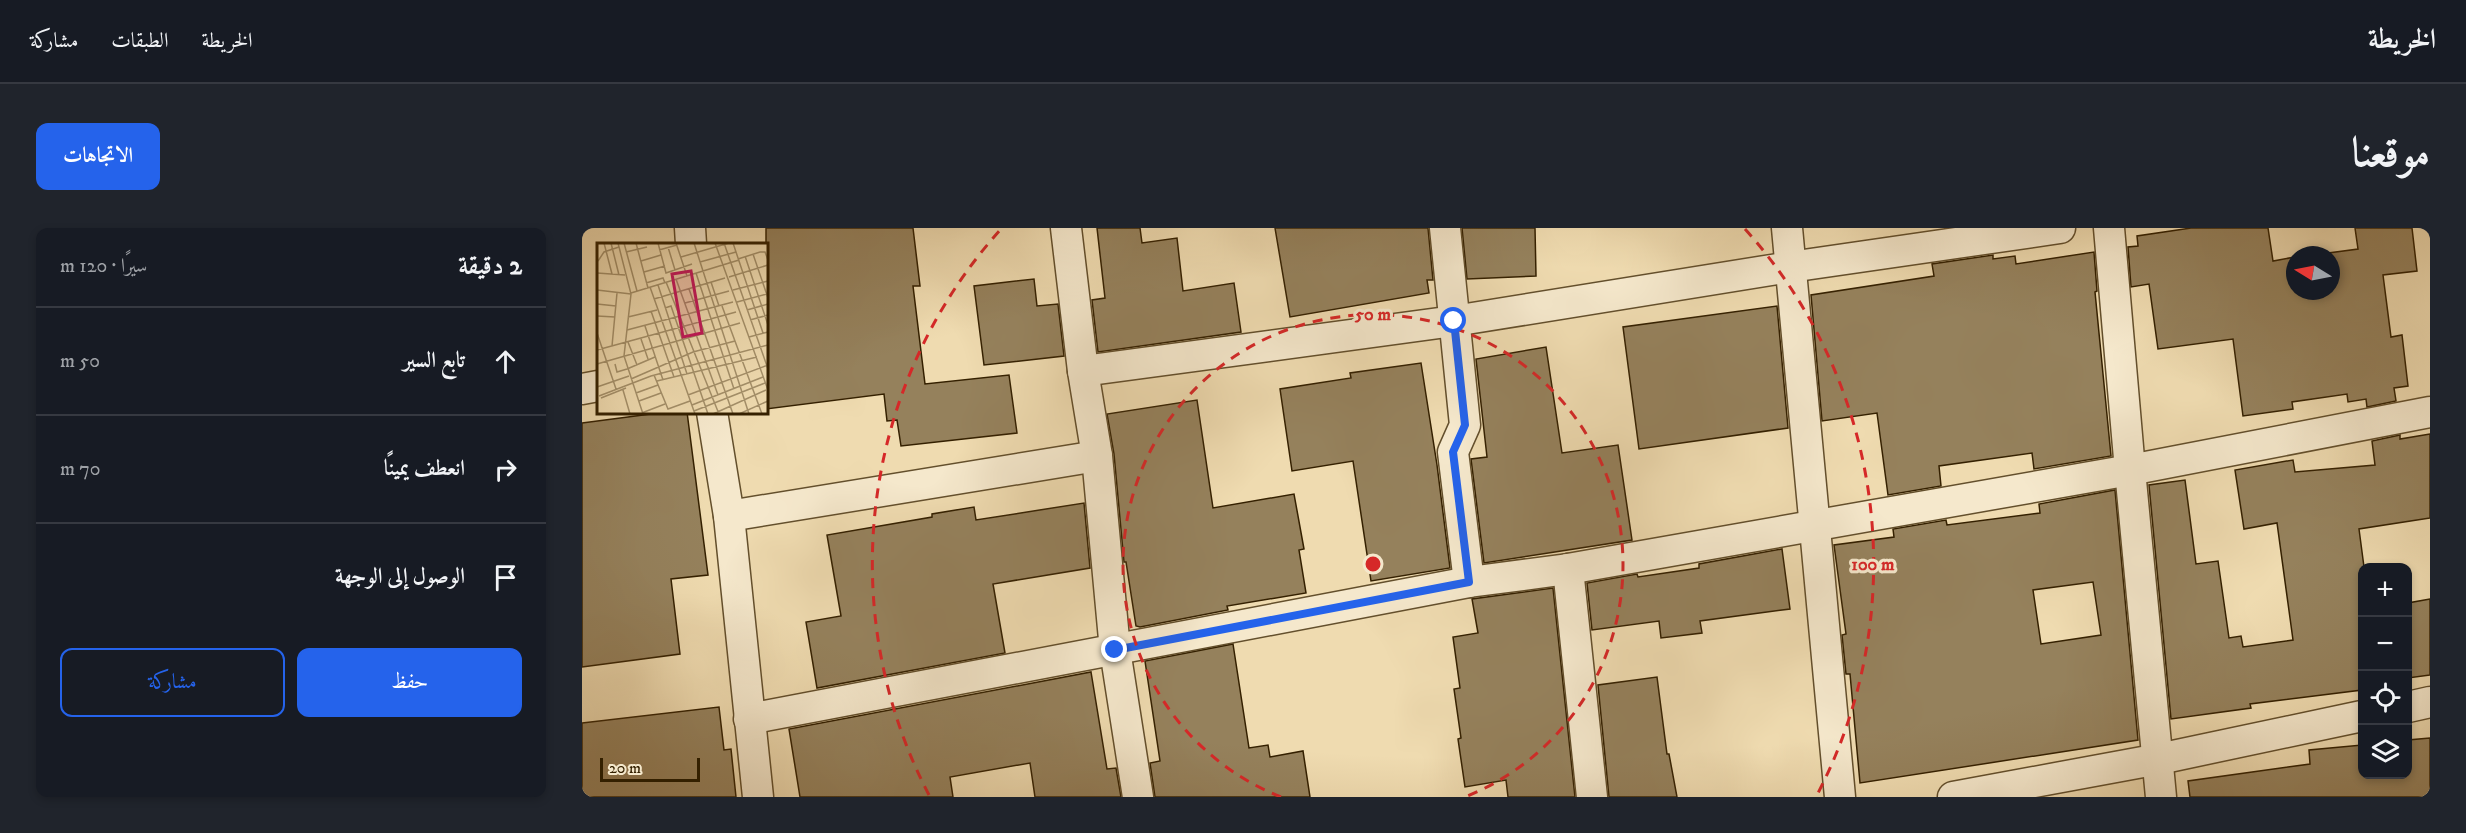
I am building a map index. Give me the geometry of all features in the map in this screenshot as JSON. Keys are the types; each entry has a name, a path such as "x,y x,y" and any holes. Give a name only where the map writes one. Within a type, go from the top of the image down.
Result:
{"street":[{"path":"690,228 691,243"},
{"path":"1066,228 1083,371 1097,456 1115,650 1137,797"},
{"path":"1445,228 1465,425 1453,452 1469,582"},
{"path":"1787,228 1840,797"},
{"path":"1083,371 1454,321 1790,267 2060,228"},
{"path":"2109,228 2161,797"},
{"path":"582,389 597,386"},
{"path":"748,719 1469,582 1568,569 2130,470 2430,412"},
{"path":"712,414 729,516 748,719 758,797"},
{"path":"729,516 1097,456"},
{"path":"1568,569 1593,797"},
{"path":"2412,706 2430,702"},
{"path":"1953,797 2159,759 2358,717"}],"building":[{"path":"766,228 913,228 920,286 913,286 925,384 1009,375 1017,433 901,446 897,420 887,421 884,394 768,409 768,243 766,243"},
{"path":"1097,228 1140,228 1142,243 1177,238 1183,291 1234,283 1241,332 1098,352 1092,300 1105,298"},
{"path":"1275,228 1428,228 1433,280 1427,280 1429,293 1290,317"},
{"path":"1462,228 1535,228 1536,276 1467,279"},
{"path":"2191,228 2268,228 2273,261 2286,259 2286,300 2340,300 2340,251 2358,249 2355,228 2412,228 2417,271 2383,275 2391,337 2402,335 2408,386 2394,388 2396,401 2367,407 2366,399 2348,402 2347,394 2292,402 2293,409 2243,416 2233,339 2158,349 2149,284 2131,287 2128,247 2138,246 2137,236"},
{"path":"2094,252 2097,291 2095,292 2111,456 2034,469 2032,453 1939,466 1941,486 1888,495 1877,413 1822,421 1811,295 1934,276 1932,264 1993,255 1993,259 2015,256 2016,264"},
{"path":"1034,279 1037,306 1058,304 1064,356 984,365 974,286"},
{"path":"1777,306 1788,428 1639,449 1623,327"},
{"path":"1546,347 1562,453 1618,445 1632,540 1484,563 1471,459 1487,457 1476,359"},
{"path":"1421,363 1450,568 1371,581 1353,461 1292,471 1280,389 1351,378 1350,373"},
{"path":"1197,400 1213,508 1294,494 1304,549 1299,550 1306,593 1227,606 1228,610 1136,626 1126,562 1124,562 1114,454 1107,414"},
{"path":"651,414 687,414 708,575 671,579 680,654 582,667 582,423"},
{"path":"2430,434 2430,518 2359,529 2363,563 2358,563 2358,690 2250,704 2251,708 2171,719 2149,485 2185,480 2196,564 2218,561 2229,638 2241,636 2243,647 2293,640 2277,523 2244,529 2235,470 2293,460 2295,472 2375,465 2372,441 2400,435 2400,439"},
{"path":"2115,490 2138,740 1860,783 1850,674 1846,674 1842,635 1846,634 1834,545 1894,537 1893,529 1946,520 1947,525 2040,513 2039,504","holes":["2093,582 2101,635 2041,644 2033,590"]},
{"path":"1084,503 1090,568 993,584 1005,653 817,688 806,622 841,616 827,535 932,517 932,514 974,507 976,520"},
{"path":"1782,549 1790,609 1700,621 1702,633 1661,638 1659,621 1592,630 1587,583 1637,574 1638,577 1699,568 1699,564"},
{"path":"1553,588 1575,797 1508,797 1506,780 1465,787 1454,689 1460,688 1453,637 1478,633 1472,599"},
{"path":"2430,599 2430,675 2412,677 2412,617 2412,602"},
{"path":"1233,644 1249,748 1268,745 1270,757 1303,751 1310,797 1155,797 1150,763 1160,761 1145,661"},
{"path":"1091,672 1107,769 1116,768 1121,797 1035,797 1030,763 950,777 953,797 800,797 789,729"},
{"path":"1657,677 1667,754 1669,754 1677,797 1609,797 1598,685"},
{"path":"719,707 724,750 731,749 736,797 582,797 582,723"},
{"path":"2430,738 2430,797 2190,797 2188,781 2310,764 2309,750 2358,745 2358,779 2412,779 2412,740"}],"route":[{"path":"1115,650 1469,582 1453,452 1465,425 1454,321"}]}
